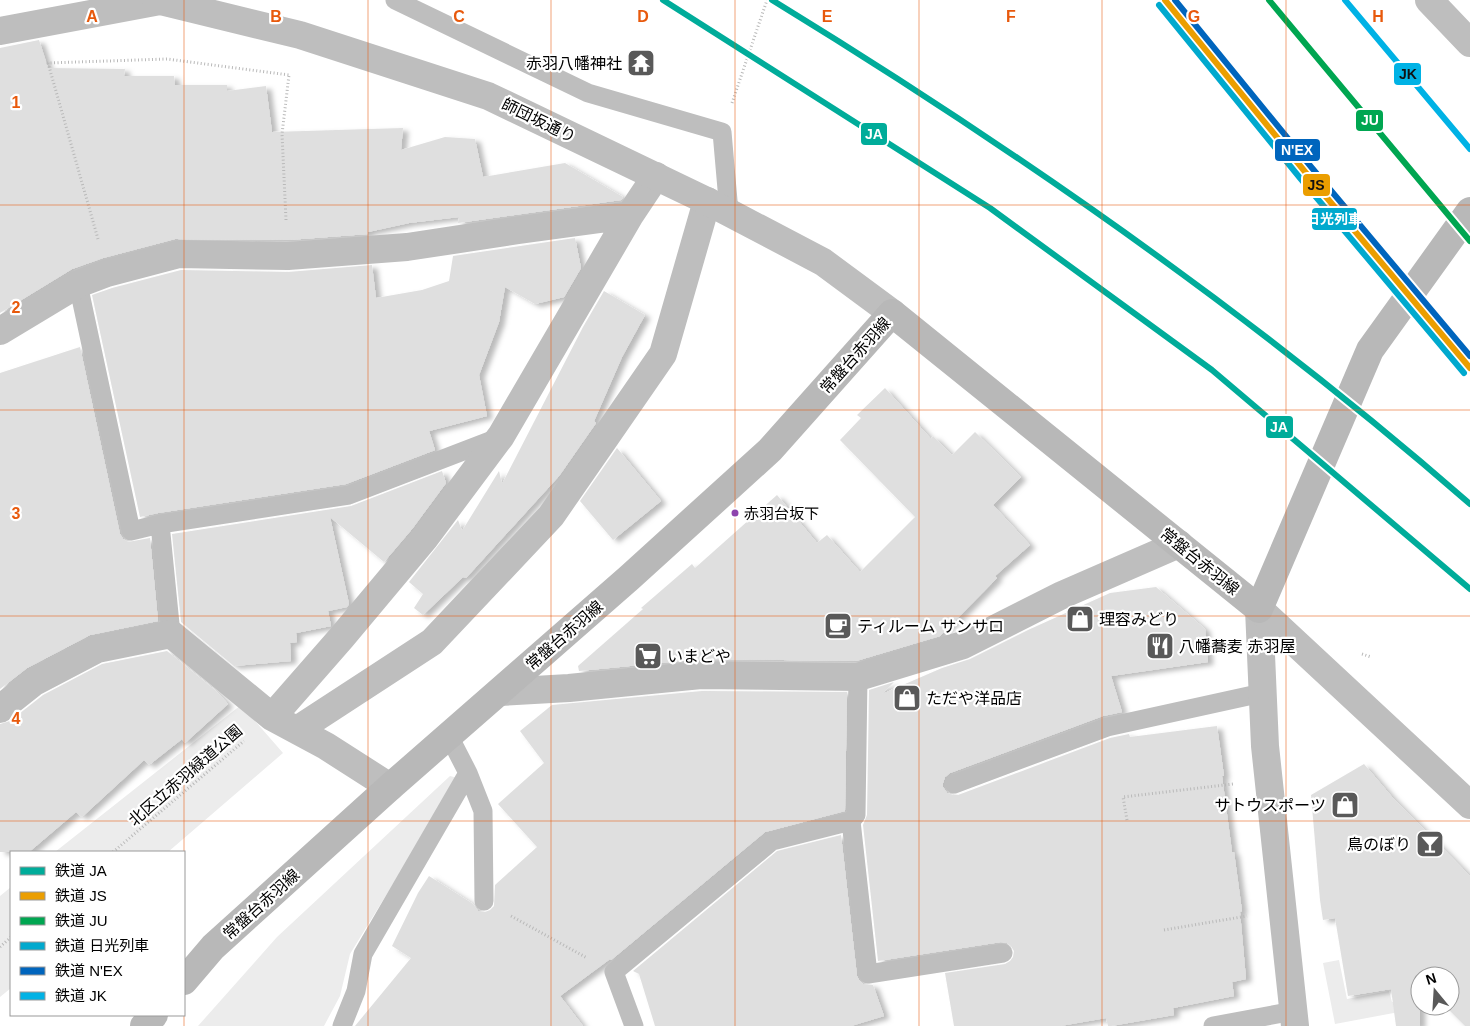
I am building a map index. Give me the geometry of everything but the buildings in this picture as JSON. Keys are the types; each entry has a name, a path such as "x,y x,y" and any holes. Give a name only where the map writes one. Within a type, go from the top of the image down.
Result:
{"main road":[{"name":"常盤台赤羽線","path":"185,979 213,947 390,787 500,692 770,450 892,313 1259,609 1370,350 1470,211"},
{"path":"144,1026 153,1016"}],"street":[{"path":"1429,0 1470,43"},
{"path":"0,31 158,1"},
{"name":"師団坂通り","path":"158,1 300,36 488,96 656,176 823,262 892,313"},
{"path":"272,716 424,540 501,436 630,215 656,176"},
{"path":"297,730 432,642 551,516 663,354 718,207"},
{"path":"0,332 78,284 107,273 178,254 288,256 407,247 630,215"},
{"path":"500,692 569,688 701,675 858,677 963,644 1062,595 1179,544"},
{"path":"1259,609 1265,746 1294,1018"},
{"path":"1259,609 1470,805"},
{"path":"0,709 34,682 97,649 171,634 272,716 326,746 390,787"}],"lane":[{"path":"394,0 588,93 722,132 718,207"},
{"path":"78,284 131,531 160,524 349,496 501,436"},
{"path":"160,524 171,634"},
{"path":"634,1026 614,972 772,841 851,821 856,815 858,677"},
{"path":"954,784 1107,727 1262,693"},
{"path":"450,736 468,773 483,811 484,901"},
{"path":"342,1026 356,992 363,954 468,773"},
{"path":"851,821 868,974 1004,952"},
{"path":"1213,1026 1294,1018"}],"path":[{"path":"722,132 767,0"},
{"path":"107,273 48,63 167,59 289,76 282,134 288,256"},
{"name":"北区立赤羽緑道公園","path":"114,851 272,716"},
{"path":"1127,820 1123,797 1236,784"},
{"path":"484,901 614,972"},
{"path":"1164,930 1253,915"},
{"path":"0,946 10,938"}],"shaded area":[{"path":"241,705 283,753 169,851 56,851"},
{"path":"450,776 458,778 350,954 340,996 324,1026 198,1026 277,937"},
{"path":"10,888 10,989 0,997 0,896"},
{"path":"1339,960 1347,999 1389,991 1392,1002 1410,999 1410,1010 1335,1024 1323,963"}],"rail line":[{"name":"JA","path":"663,0 990,208 1212,370 1470,589"},
{"name":"JA","path":"772,0 954,115 1132,237 1304,367 1388,434 1470,504"},
{"name":"JS","path":"1165,0 1306,173 1470,368"},
{"name":"N'EX","path":"1175,0 1312,168 1470,356"},
{"name":"JU","path":"1269,0 1470,241"},
{"name":"JK","path":"1345,0 1470,149"},
{"name":"日光列車","path":"1159,5 1300,178 1464,373"}],"place":[{"name":"赤羽八幡神社","path":"641,63"},
{"name":"赤羽台坂下","path":"735,513"},
{"name":"理容みどり","path":"1080,619"},
{"name":"ティルーム サンサロ","path":"838,626"},
{"name":"八幡蕎麦 赤羽屋","path":"1160,646"},
{"name":"いまどや","path":"648,656"},
{"name":"ただや洋品店","path":"907,698"},
{"name":"サトウスポーツ","path":"1345,805"},
{"name":"鳥のぼり","path":"1430,844"}]}
